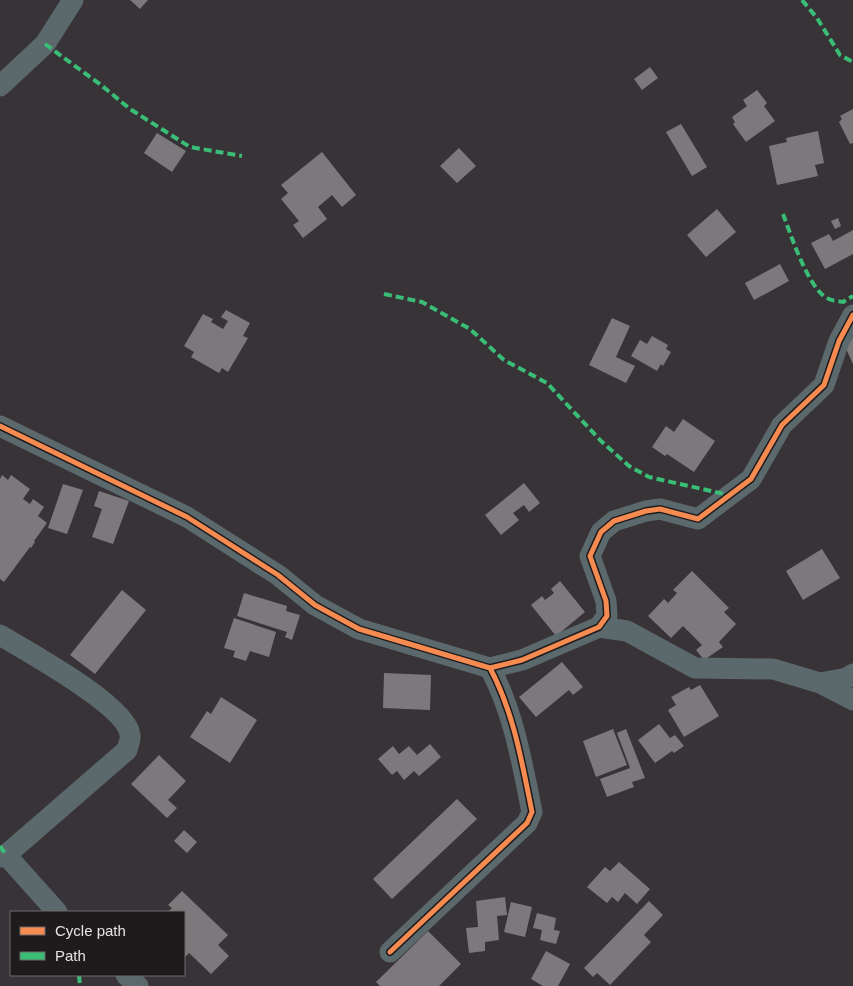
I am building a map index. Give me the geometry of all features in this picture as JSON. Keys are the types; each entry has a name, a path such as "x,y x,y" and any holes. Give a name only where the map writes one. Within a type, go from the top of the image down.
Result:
{"street":[{"path":"0,86 46,44 73,0"},
{"path":"0,426 187,517 278,575 315,605 360,629 490,668 522,660 599,627 607,616 606,601 590,556 601,532 614,521 646,511 660,509 698,519 751,479 782,425 824,386 839,341 853,315"},
{"path":"599,627 627,631 695,668 773,669 820,683 853,700"},
{"path":"0,635 88,689 122,719 130,735 127,750 3,856 56,911"},
{"path":"390,952 527,823 532,812 517,740 500,687 490,668"},
{"path":"820,683 848,678 853,674"},
{"path":"127,976 138,986"}],"building":[{"path":"130,0 148,0 140,9"},
{"path":"650,67 658,78 642,90 634,79"},
{"path":"757,90 767,103 764,106 775,121 746,142 733,124 735,122 732,117 747,106 743,100"},
{"path":"853,109 853,143 850,144 839,122 842,119 840,116"},
{"path":"681,124 707,167 692,176 666,132"},
{"path":"818,131 824,163 815,165 818,176 777,185 769,146 787,142 786,138"},
{"path":"157,133 186,151 172,172 144,153"},
{"path":"459,148 476,166 457,183 440,166"},
{"path":"322,152 356,195 342,207 332,195 318,207 327,219 303,238 293,225 299,221 281,199 288,193 281,185"},
{"path":"717,209 736,232 706,257 687,235"},
{"path":"838,218 841,226 835,229 831,221"},
{"path":"853,230 853,254 825,269 811,243 829,234 833,241"},
{"path":"780,264 789,281 754,300 745,283"},
{"path":"226,310 250,323 243,336 248,338 228,372 222,368 219,373 191,357 194,352 184,346 203,314 213,319 211,322 223,329 228,321 221,317"},
{"path":"612,318 630,326 616,357 635,366 626,383 589,365"},
{"path":"652,336 668,345 666,349 671,352 663,366 661,364 657,371 631,356 640,340 647,344"},
{"path":"853,338 853,364 843,342"},
{"path":"683,419 715,441 694,472 667,454 665,456 652,447 666,426 674,432"},
{"path":"2,475 8,480 11,475 30,489 23,499 30,504 33,499 44,507 38,516 47,523 31,548 4,582 0,579 0,479"},
{"path":"524,483 540,503 529,512 524,505 513,513 519,520 501,535 485,515"},
{"path":"63,484 83,490 67,534 48,528"},
{"path":"99,491 129,501 113,544 92,537 102,509 94,506"},
{"path":"822,549 840,578 803,600 786,571"},
{"path":"692,571 729,608 724,612 736,624 719,642 723,647 704,660 696,650 702,645 683,626 671,638 648,616 664,599 668,603 677,593 673,590"},
{"path":"560,581 585,612 556,636 531,605 542,596 545,600 554,593 551,589"},
{"path":"122,590 146,610 95,674 70,655"},
{"path":"244,593 287,606 286,611 300,615 292,640 285,637 287,632 237,616"},
{"path":"234,618 276,632 269,657 250,651 246,661 233,657 235,651 224,648"},
{"path":"562,662 583,687 573,695 569,690 536,717 519,697"},
{"path":"384,673 431,675 430,710 383,708"},
{"path":"700,685 719,716 684,737 668,710 676,705 671,697 689,687 691,690"},
{"path":"221,697 257,720 230,763 190,737 207,711 211,714"},
{"path":"659,724 670,738 675,735 684,746 674,753 672,751 655,763 638,740"},
{"path":"613,729 627,765 596,777 583,741"},
{"path":"626,729 645,778 632,782 634,787 607,797 600,779 630,768 617,733"},
{"path":"430,744 441,757 419,776 414,771 404,780 397,771 392,775 378,759 393,746 399,754 409,746 417,755"},
{"path":"159,755 186,781 168,800 177,808 167,818 131,784"},
{"path":"457,799 477,819 392,899 373,879"},
{"path":"184,830 197,842 187,853 174,841"},
{"path":"619,862 650,889 637,904 625,893 618,902 612,897 607,903 587,887 605,867 610,871"},
{"path":"182,891 228,935 218,945 229,956 211,974 189,953 185,957 185,911 169,911 172,908 168,905"},
{"path":"505,897 507,915 497,916 499,940 485,942 485,951 469,953 466,928 478,927 476,901"},
{"path":"649,901 663,915 644,935 651,942 610,985 597,973 593,977 584,968"},
{"path":"511,902 532,907 525,937 504,932"},
{"path":"537,913 556,918 554,930 560,931 556,944 540,940 542,930 533,928"},
{"path":"428,931 461,964 439,986 380,986 376,982"},
{"path":"546,951 570,964 558,986 543,986 531,979"}],"marked path":[{"path":"802,0 817,18 840,55 853,62"},
{"path":"45,44 130,109 190,147 242,156"},
{"path":"783,214 795,247 813,284 829,299 843,302 853,296"},
{"path":"384,294 422,302 470,329 504,360 547,383 601,441 629,466 649,477 729,495"},
{"path":"0,846 6,855"},
{"path":"79,976 80,986"}],"cycle path":[{"path":"0,426 187,517 278,575 315,605 359,629 490,668 522,660 599,627 607,616 606,601 590,556 601,532 614,521 646,511 660,509 698,519 751,479 782,425 824,385 839,341 853,315"},
{"path":"390,952 527,823 532,812 521,757 511,720 490,668"}]}
